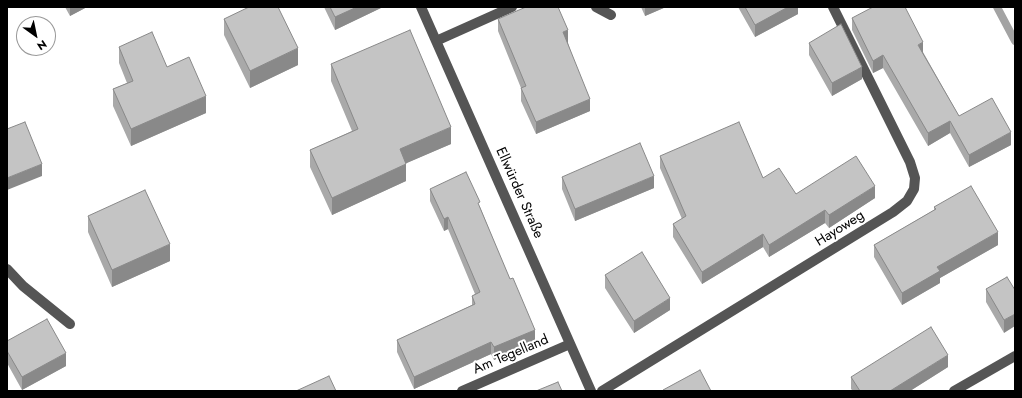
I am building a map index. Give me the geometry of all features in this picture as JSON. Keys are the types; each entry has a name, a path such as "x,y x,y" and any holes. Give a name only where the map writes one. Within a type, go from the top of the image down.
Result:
{"street":[{"name":"Ellwürder Straße","path":"421,7 591,391"},
{"path":"436,41 512,7"},
{"path":"596,7 611,15"},
{"name":"Hayoweg","path":"602,391 893,212 907,201 911,195 914,189 915,178 910,162 833,7"},
{"path":"7,268 22,286 70,324"},
{"name":"Am Tegelland","path":"462,391 570,344"},
{"path":"954,391 1015,356"}],"building":[{"path":"249,7 278,7 298,48 250,71 224,19"},
{"path":"330,7 357,7 335,17"},
{"path":"526,7 558,7 568,30 563,32 590,99 536,122 521,88 526,86 498,19"},
{"path":"745,7 788,7 755,25"},
{"path":"873,7 905,7 923,42 918,45 959,116 992,98 1011,132 969,155 950,121 928,133 883,55 873,61 852,18"},
{"path":"841,24 862,67 832,83 809,43"},
{"path":"410,30 451,127 400,149 406,164 332,198 310,150 358,129 331,64"},
{"path":"152,32 167,67 189,57 206,96 131,129 113,89 133,81 119,47"},
{"path":"25,122 42,164 7,178 7,129"},
{"path":"739,122 763,178 779,168 796,194 856,156 875,186 829,215 825,210 769,245 763,234 702,272 673,224 686,216 660,156"},
{"path":"640,143 654,176 575,209 562,177"},
{"path":"466,172 480,202 478,203 510,279 513,278 535,330 494,347 491,342 414,377 397,340 475,304 472,296 480,292 448,217 444,219 430,189"},
{"path":"971,186 998,232 937,267 940,271 902,293 874,245 936,209 934,207"},
{"path":"145,190 170,244 112,270 88,216"},
{"path":"642,252 670,298 634,321 605,275"},
{"path":"1007,277 1015,290 1015,314 1004,320 986,289"},
{"path":"47,319 66,353 22,377 7,351 7,341"},
{"path":"931,327 948,355 890,391 860,391 851,377"},
{"path":"700,370 711,391 663,390"},
{"path":"329,376 336,391 296,391"},
{"path":"558,382 562,391 536,391"}],"waterway":[{"path":"997,7 1015,41"}]}
